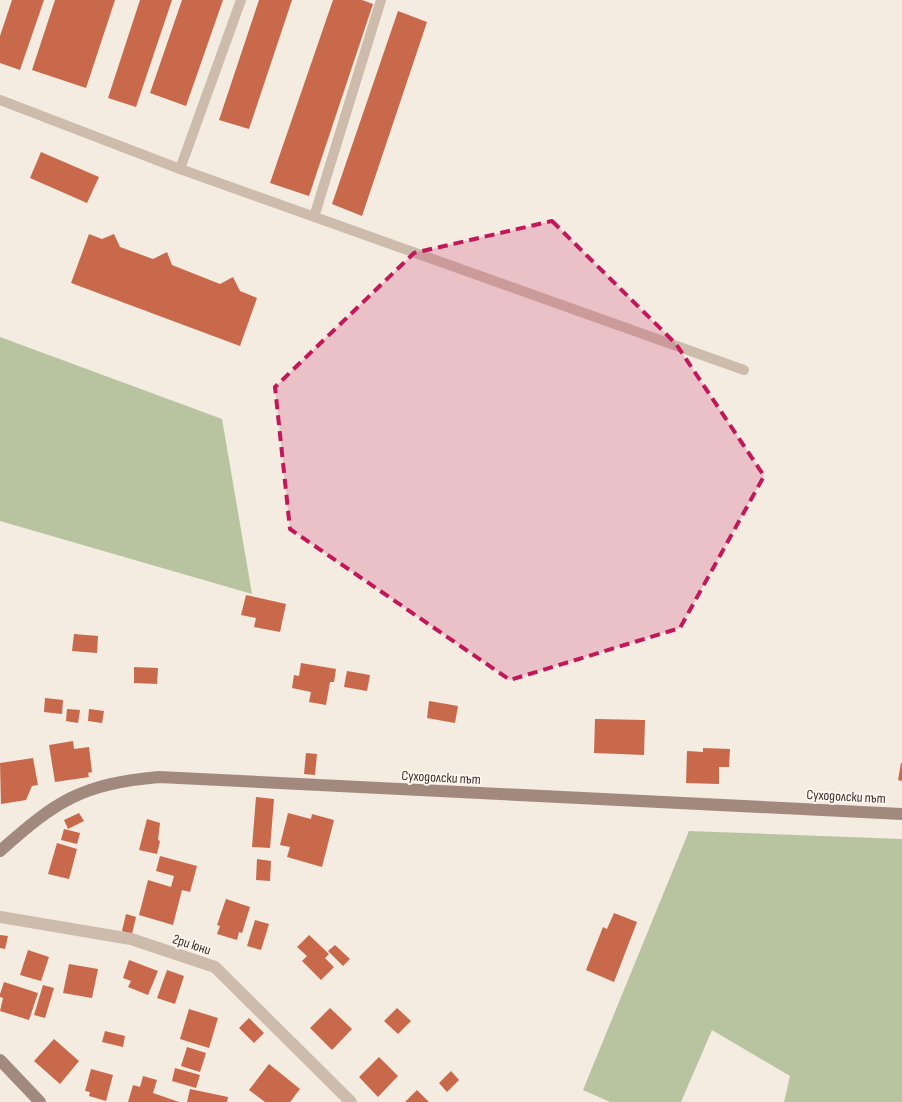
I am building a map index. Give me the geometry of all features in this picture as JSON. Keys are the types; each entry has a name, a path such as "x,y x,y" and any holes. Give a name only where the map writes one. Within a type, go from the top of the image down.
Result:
{"street":[{"name":"Суходолски път","path":"0,851 32,823 66,799 108,784 160,777 902,814"},
{"name":"2ри юни","path":"0,917 131,939 216,967 352,1102"},
{"path":"0,1060 40,1102"}],"lane":[{"path":"180,169 241,0"},
{"path":"314,217 381,0"},
{"path":"0,100 180,169 744,370"}],"highlighted area":[{"path":"552,221 676,344 764,476 680,628 510,680 290,529 275,387 414,253"}],"green space":[{"path":"0,337 222,419 252,594 0,521"},
{"path":"689,831 902,839 902,1102 784,1102 790,1076 712,1030 681,1102 610,1102 583,1090"}],"building":[{"path":"12,0 44,0 20,70 0,63 0,36"},
{"path":"55,0 115,0 86,88 32,70"},
{"path":"140,0 172,0 136,107 108,98"},
{"path":"182,0 223,0 186,106 150,93"},
{"path":"259,0 292,0 249,129 219,120"},
{"path":"333,0 362,0 373,4 309,196 270,183"},
{"path":"398,11 427,22 362,216 332,204"},
{"path":"41,152 99,177 87,203 30,178"},
{"path":"89,234 102,239 114,234 120,247 153,259 167,252 172,265 220,284 233,277 240,291 257,298 240,346 71,283"},
{"path":"246,595 286,604 280,632 254,627 256,618 241,615"},
{"path":"74,634 98,636 97,653 72,651"},
{"path":"301,663 336,669 334,682 330,682 326,705 309,702 311,692 292,688 294,675 299,676"},
{"path":"134,667 158,668 157,684 134,683"},
{"path":"347,671 370,675 367,691 344,687"},
{"path":"45,698 63,700 62,714 44,712"},
{"path":"429,701 458,706 455,723 427,718"},
{"path":"67,709 80,710 78,723 66,721"},
{"path":"89,709 104,711 102,723 88,721"},
{"path":"595,719 645,720 644,755 594,753"},
{"path":"73,741 74,749 89,747 92,772 88,773 89,777 55,782 49,745"},
{"path":"703,748 730,749 729,767 719,767 719,784 686,783 687,751 703,752"},
{"path":"306,753 317,754 315,775 304,774"},
{"path":"33,758 38,785 32,786 26,800 1,804 0,763"},
{"path":"902,763 902,781 898,780"},
{"path":"256,797 274,799 270,848 252,847"},
{"path":"79,813 84,821 68,829 64,820"},
{"path":"288,813 311,819 312,814 334,820 322,867 287,857 290,847 280,845"},
{"path":"147,819 160,823 158,840 160,841 157,854 139,850"},
{"path":"64,829 80,833 77,844 61,840"},
{"path":"57,843 77,849 69,879 48,874"},
{"path":"160,856 197,866 190,892 182,890 173,925 139,915 148,880 171,887 174,876 156,871"},
{"path":"257,859 271,861 270,881 256,880"},
{"path":"226,899 250,907 242,933 239,932 237,940 217,934 220,926 217,925"},
{"path":"614,913 637,922 614,982 586,970 603,927 607,929"},
{"path":"126,914 136,917 132,934 122,931"},
{"path":"255,920 269,924 261,950 247,946"},
{"path":"0,935 8,936 5,949 0,948"},
{"path":"309,935 329,954 325,958 334,967 321,980 302,961 307,956 297,947"},
{"path":"335,945 350,959 343,966 328,951"},
{"path":"28,950 49,957 41,981 20,975"},
{"path":"129,960 158,971 148,995 128,987 131,981 123,978"},
{"path":"69,964 98,969 92,998 63,993"},
{"path":"167,970 184,976 175,1004 157,998"},
{"path":"4,982 38,993 29,1020 0,1011 3,998 0,997 0,994"},
{"path":"43,985 54,988 45,1018 34,1015"},
{"path":"330,1008 352,1029 332,1050 310,1028"},
{"path":"397,1008 411,1021 398,1034 384,1021"},
{"path":"189,1009 218,1018 209,1048 180,1039"},
{"path":"249,1018 264,1033 254,1043 239,1028"},
{"path":"105,1031 125,1036 123,1047 102,1042"},
{"path":"54,1039 79,1061 60,1084 34,1061"},
{"path":"187,1047 206,1053 200,1072 181,1066"},
{"path":"379,1057 398,1076 378,1097 359,1077"},
{"path":"269,1064 300,1089 290,1102 265,1102 249,1090"},
{"path":"175,1068 200,1075 196,1088 172,1081"},
{"path":"91,1069 113,1075 106,1101 89,1096 90,1092 85,1091"},
{"path":"451,1071 459,1080 447,1092 439,1083"},
{"path":"143,1076 157,1080 153,1093 179,1102 128,1102 133,1085 140,1087"},
{"path":"190,1089 228,1097 227,1102 187,1102"},
{"path":"417,1090 429,1102 405,1102"}]}
